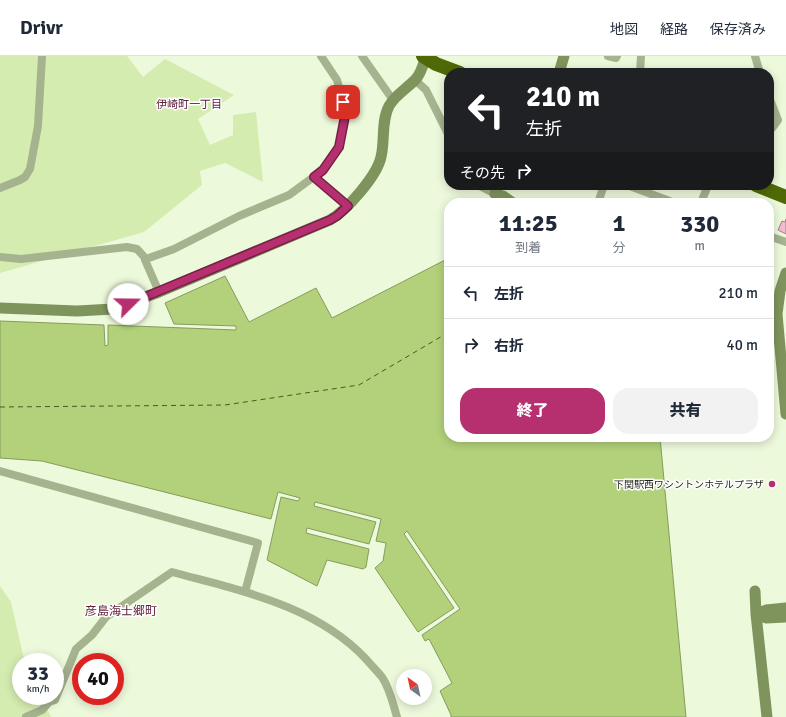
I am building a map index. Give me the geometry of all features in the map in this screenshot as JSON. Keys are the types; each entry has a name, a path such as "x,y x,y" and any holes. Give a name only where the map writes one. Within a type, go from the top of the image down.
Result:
{"highway":[{"path":"425,57 449,68"},
{"path":"768,190 786,197"}],"street":[{"path":"0,188 25,177 30,169 38,126 42,56"},
{"path":"0,257 21,259 127,247 137,249 146,259 174,249 239,216 289,195 323,170 336,152 341,141 346,111 337,80 321,56"},
{"path":"362,56 393,100"},
{"path":"560,68 564,56"},
{"path":"608,56 616,58 617,56"},
{"path":"640,68 641,56"},
{"path":"755,56 759,68"},
{"path":"0,308 98,311 113,309 159,292 337,216 348,206 375,172 381,158 386,113 393,100 419,75 425,57"},
{"path":"415,80 426,90 444,126"},
{"path":"774,110 778,120 774,125"},
{"path":"314,177 348,206"},
{"path":"496,190 506,198"},
{"path":"640,190 662,198"},
{"path":"774,238 786,242"},
{"path":"145,260 159,292"},
{"path":"786,273 780,291 777,314 786,414"},
{"path":"0,471 258,543 245,592"},
{"path":"26,717 42,710 49,702 55,700 76,649 92,635 106,617 172,572 280,603 306,615 335,632 353,646 382,677 397,717"},
{"path":"755,591 766,717"},
{"path":"756,614 766,610 786,608"},
{"path":"756,614 766,618 786,617"}],"shaded area":[{"path":"0,56 127,56 143,77 165,59 234,95 198,119 210,145 233,135 233,115 256,112 263,182 225,163 200,171 202,185 144,232 0,273"},
{"path":"444,261 444,442 660,442 686,717 451,717 440,691 452,683 429,639 425,641 422,635 460,609 407,531 404,534 454,608 418,632 375,568 383,561 386,543 376,541 381,519 315,502 314,506 376,522 369,544 307,528 306,533 369,549 366,567 363,569 327,560 317,586 267,560 281,497 298,501 300,498 278,492 271,519 42,461 0,458 0,321 104,325 105,346 108,345 108,325 236,330 236,326 174,324 165,303 225,276 249,322 316,288 332,318"},
{"path":"0,586 11,602 23,653 12,653 12,705 45,705 51,717 0,717"}],"building":[{"path":"786,219 786,234 778,230 782,221 785,222"}],"ferry route":[{"path":"0,407 225,405 359,385 444,335"}],"place":[{"name":"下関駅西ワシントンホテルプラザ","path":"772,484"}],"district":[{"name":"伊崎町一丁目","path":"189,104"},
{"name":"彦島海士郷町","path":"121,611"}],"route":[{"path":"128,304 330,220 342,212 348,206 314,177 320,174 339,147 346,111 343,102"}]}
